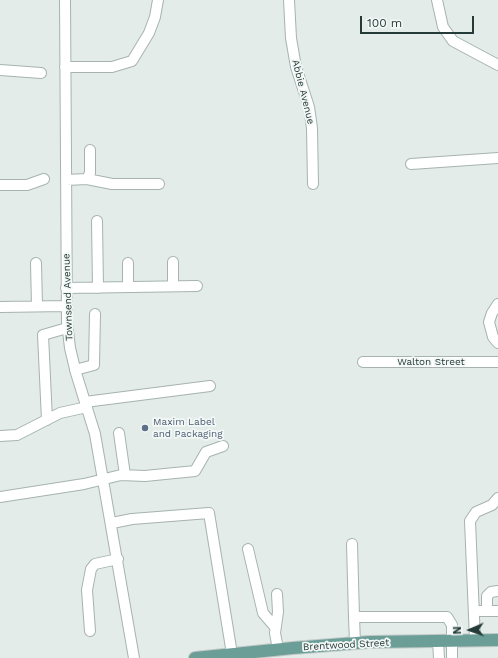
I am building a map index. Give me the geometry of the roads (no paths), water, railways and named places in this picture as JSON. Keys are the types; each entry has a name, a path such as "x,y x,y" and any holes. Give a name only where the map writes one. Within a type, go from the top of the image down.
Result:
{"main road":[{"name":"Brentwood Street","path":"195,658 278,649 293,653 355,643 498,640"}],"street":[{"name":"Townsend Avenue","path":"65,0 67,328 75,370 95,434 112,523 134,658"},
{"path":"65,67 112,67 132,61 149,34 155,17 158,0"},
{"name":"Abbie Avenue","path":"289,0 292,46 296,67 309,107 312,128 313,184"},
{"path":"437,0 443,27 453,41 498,64"},
{"path":"0,70 41,73"},
{"path":"86,179 90,173 90,150"},
{"path":"411,164 498,158"},
{"path":"0,185 27,185 44,179"},
{"path":"66,180 86,179 112,184 159,184"},
{"path":"98,221 98,288"},
{"path":"173,262 173,286"},
{"path":"36,263 37,306"},
{"path":"128,263 128,287"},
{"path":"66,288 197,286"},
{"path":"498,304 492,313 489,322 493,337 498,344"},
{"path":"0,307 66,306"},
{"path":"75,370 94,365 95,314"},
{"path":"47,420 43,335 67,328"},
{"name":"Walton Street","path":"363,362 498,362"},
{"path":"0,436 17,435 60,413 86,404 210,386"},
{"path":"119,433 125,475"},
{"path":"0,497 125,475 144,476 194,471 206,452 223,446"},
{"path":"475,640 470,521 476,512 492,505 498,498"},
{"path":"112,523 132,519 209,512 232,654"},
{"path":"352,544 355,643"},
{"path":"248,549 263,613 275,627"},
{"path":"90,631 87,590 91,569 95,564 118,559"},
{"path":"487,611 487,596 491,592 498,591"},
{"path":"277,594 278,612 275,627 278,649"},
{"path":"474,612 498,611"},
{"path":"354,617 447,617 452,625 452,658"},
{"path":"438,641 439,658"}],"place":[{"name":"Maxim Label and Packaging","path":"145,428"}]}
